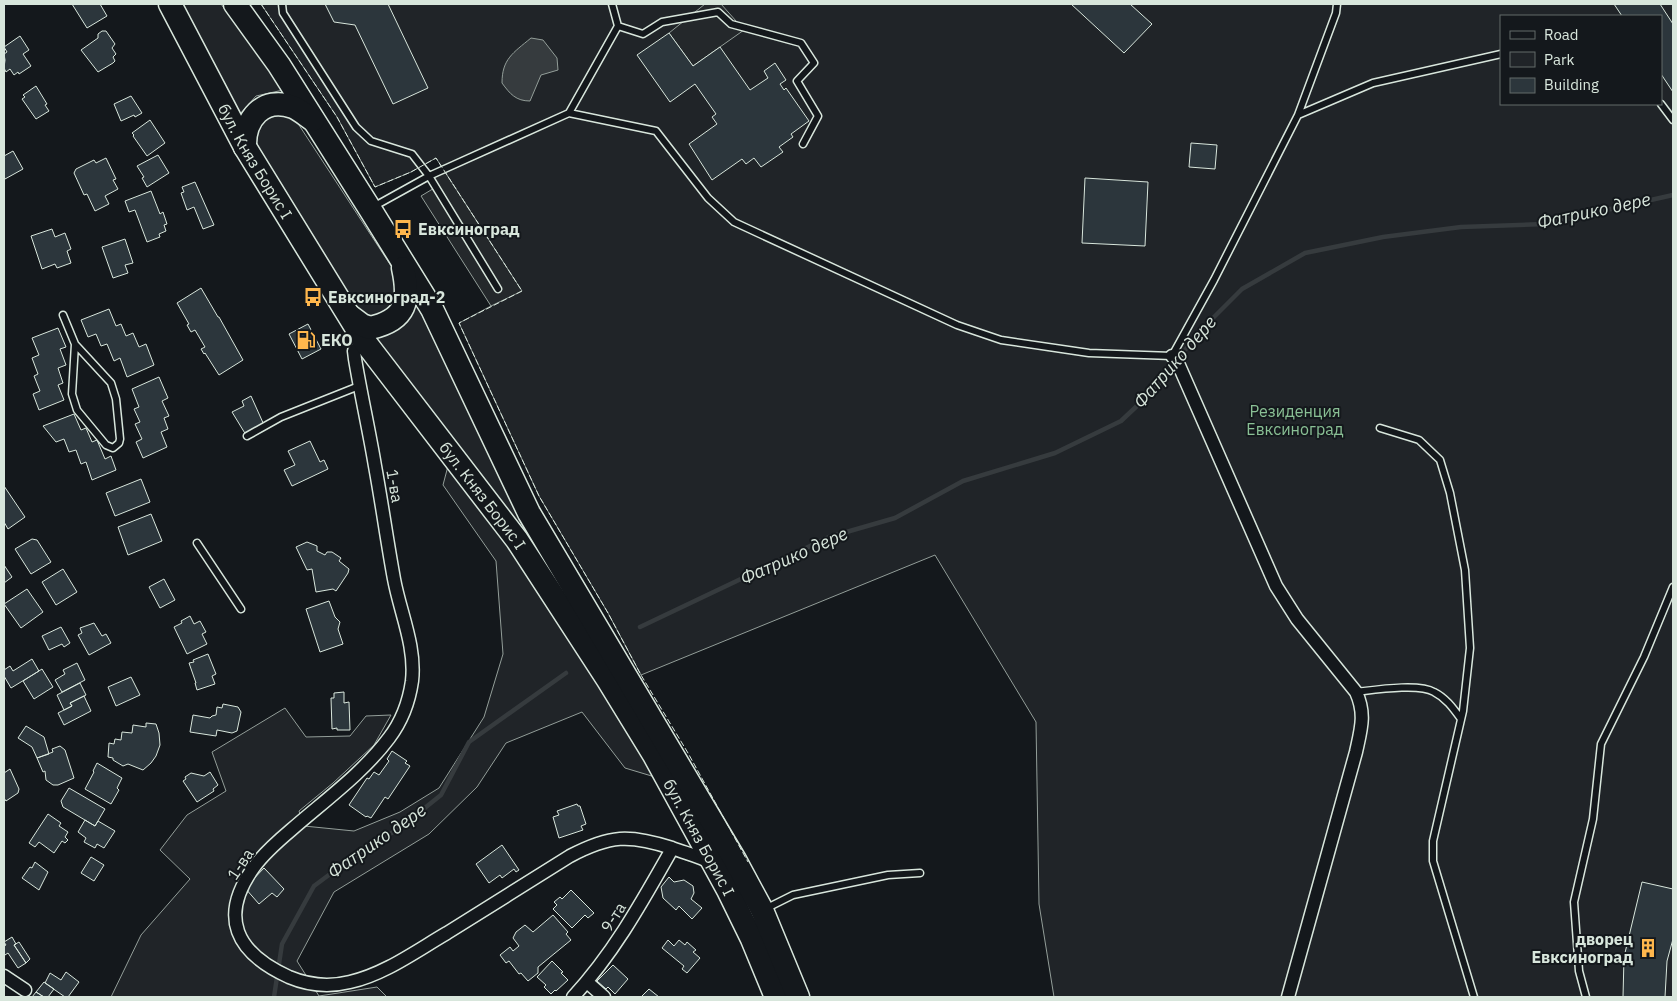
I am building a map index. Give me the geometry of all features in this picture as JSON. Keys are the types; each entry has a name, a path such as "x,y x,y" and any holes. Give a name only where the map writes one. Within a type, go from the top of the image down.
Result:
{"highway":[{"name":"бул. Княз Борис I","path":"170,4 245,147 365,342 518,540 649,747 715,865 752,939 776,997"},
{"name":"бул. Княз Борис I","path":"235,4 315,122 432,309 529,513 762,910 798,997"},
{"path":"245,147 245,134 249,122 258,112 269,106 281,104 294,107 315,122"},
{"path":"350,316 362,325 370,328 387,322 398,314 404,306 407,297 402,260"}],"street":[{"name":"1-ва","path":"365,342 354,351 395,582 412,653 412,680 405,713 389,738 363,767 256,864 244,883 236,905 236,926 244,946 265,964 291,978 318,985 348,983 373,976 414,953 570,856 593,844 622,838 636,839 672,848 702,858 715,865"},
{"path":"1172,356 1177,361 1276,586 1297,619 1356,692 1362,704 1363,719 1356,752 1288,997"},
{"name":"9-та","path":"573,997 587,982 628,926 672,848"},
{"path":"4,976 25,990"},
{"path":"587,982 604,997"}],"lane":[{"path":"282,4 283,13 356,128 371,141 412,154 429,176 498,289"},
{"path":"569,113 618,26 612,4"},
{"path":"370,208 429,176 569,113 656,131 708,198 734,222 957,326 1001,340 1090,353 1172,356 1214,280 1298,115 1336,13 1337,4"},
{"path":"618,26 643,34 662,22 718,12 731,24 801,43 814,63 797,81 818,116 803,144"},
{"path":"1298,115 1373,83 1500,54"},
{"path":"1662,105 1673,120"},
{"path":"63,315 74,344 111,383 116,399 120,439 119,443 113,448 106,445 77,410 72,394 74,344"},
{"path":"247,436 281,417 359,386"},
{"path":"1380,428 1419,440 1440,460 1450,494 1465,570 1470,648 1461,719 1433,841 1433,862 1474,997"},
{"path":"197,543 241,609"},
{"path":"1586,997 1579,971 1574,902 1593,819 1600,744 1644,657 1673,587"},
{"path":"1356,692 1406,688 1432,690 1449,702 1461,719"},
{"path":"762,910 793,895 888,875 920,873"}],"green space":[{"path":"181,4 221,4 283,90 256,96 239,115"},
{"name":"Резиденция Евксиноград","path":"261,4 1673,4 1673,997 1054,997 1039,904 1036,722 935,555 641,675 608,613 539,496 459,323 521,290 436,158 411,172 375,187 337,117"},
{"path":"266,113 290,115 297,122 397,275 394,310 370,317 360,312 351,299 257,145 254,135"},
{"path":"414,306 418,307 485,443 525,531 520,532 406,384 373,332"},
{"path":"448,466 549,601 655,777 625,768 582,712 506,743 477,787 429,834 334,892 297,961 319,996 377,987 387,997 111,997 141,935 190,879 160,850 187,815 226,791 212,752 285,708 306,737 350,736 366,716 391,715 374,745 299,811 304,826 354,831 400,812 439,788 484,717 503,654 496,561 443,485"}],"shaded area":[{"path":"705,4 721,4 744,30 693,66 669,33"},
{"path":"531,38 543,40 557,58 558,70 541,75 530,101 521,100 514,96 502,83 506,62"},
{"path":"443,169 522,291 491,306 421,196 436,187 429,176"}],"building":[{"path":"72,4 100,4 107,16 87,28"},
{"path":"325,4 388,4 428,88 393,104 355,25 334,22"},
{"path":"1071,4 1130,4 1152,24 1124,53"},
{"path":"1614,4 1660,4 1673,24 1673,92 1662,76 1662,15 1621,15"},
{"path":"106,31 115,44 112,48 116,54 113,57 115,61 113,63 98,72 81,50 98,38 98,34"},
{"path":"669,33 693,66 720,47 750,90 768,78 764,71 775,63 786,80 780,84 784,90 786,88 809,121 791,134 793,137 779,147 783,152 761,167 754,158 746,164 742,159 712,180 689,144 717,124 712,117 716,114 695,84 670,102 637,55"},
{"path":"20,36 29,50 23,54 31,66 14,75 10,69 6,72 4,68 4,54 7,52 4,47"},
{"path":"36,86 49,111 36,119 22,99 25,97 23,95"},
{"path":"131,96 142,113 121,121 114,104"},
{"path":"150,120 165,143 147,156 132,133"},
{"path":"1191,143 1217,145 1215,169 1189,167"},
{"path":"13,151 23,169 5,179 4,156"},
{"path":"158,155 169,173 147,187 142,178 144,177 137,166"},
{"path":"106,158 116,179 113,180 118,189 105,196 109,204 95,211 87,194 84,195 74,173 76,169 94,160 96,163"},
{"path":"1085,178 1148,182 1145,246 1082,243"},
{"path":"195,182 214,225 203,229 194,207 187,210 181,193 184,192 182,187"},
{"path":"151,191 160,214 163,212 167,224 164,225 166,231 159,234 160,237 147,242 135,210 129,212 125,201"},
{"path":"52,229 55,237 65,233 71,249 67,251 71,263 57,268 55,264 42,269 31,236"},
{"path":"125,239 133,263 125,265 128,273 113,278 102,247"},
{"path":"201,288 243,360 219,375 201,349 205,347 195,330 191,332 187,325 189,324 177,303"},
{"path":"109,309 116,326 121,324 126,336 133,333 139,347 146,344 154,365 127,377 120,358 114,361 107,344 101,346 96,334 88,337 81,320"},
{"path":"308,324 321,349 302,359 289,334"},
{"path":"58,328 66,347 60,349 66,365 58,368 63,383 58,385 64,400 39,410 33,394 40,391 34,376 38,374 32,358 39,355 32,338"},
{"path":"159,377 168,398 162,401 169,416 164,418 168,429 161,432 167,447 143,458 136,442 142,439 135,424 140,422 134,409 139,407 132,389"},
{"path":"251,396 264,425 246,435 232,412 244,406 242,401"},
{"path":"74,414 81,430 86,428 92,442 97,440 105,459 111,456 116,470 92,480 86,462 81,464 76,450 69,452 64,439 56,442 43,426"},
{"path":"310,441 320,462 324,460 328,469 292,486 284,470 295,465 288,451"},
{"path":"141,479 150,502 115,516 106,493"},
{"path":"4,486 25,517 8,529 4,522"},
{"path":"151,514 162,541 128,555 118,527"},
{"path":"32,539 37,540 51,562 31,574 15,549"},
{"path":"307,542 317,546 317,551 325,555 327,552 332,552 341,558 339,561 349,569 336,591 333,589 316,592 312,569 307,570 296,547"},
{"path":"4,565 12,577 4,583"},
{"path":"63,569 77,592 56,605 42,582"},
{"path":"164,579 175,600 160,608 149,587"},
{"path":"27,589 43,612 21,628 4,604"},
{"path":"329,601 335,617 340,622 338,629 343,644 320,652 306,609"},
{"path":"190,616 194,624 200,621 206,632 202,634 207,644 187,654 174,627"},
{"path":"94,623 102,636 106,634 111,643 89,655 78,635 82,633 80,628"},
{"path":"61,627 70,643 64,647 62,644 49,650 42,636"},
{"path":"208,654 216,674 212,676 215,684 197,690 189,663"},
{"path":"32,659 39,671 11,688 4,676 4,670 10,666 13,671"},
{"path":"77,663 85,680 62,692 55,680 65,674 63,670"},
{"path":"42,669 53,687 34,699 23,681"},
{"path":"131,677 140,695 116,706 108,687"},
{"path":"80,683 86,695 70,703 72,706 64,710 57,695"},
{"path":"344,692 344,703 349,702 350,730 332,729 331,698 334,698 334,693"},
{"path":"84,696 91,711 64,725 58,713 72,706 70,703"},
{"path":"223,704 238,707 241,712 237,731 232,733 217,730 216,736 190,732 193,715 210,718 216,715 217,707 222,708"},
{"path":"146,723 156,724 159,733 160,745 151,763 143,770 128,764 123,766 113,760 113,758 108,757 109,743 114,744 115,739 121,740 122,732 132,733 133,725 146,727"},
{"path":"26,726 44,737 49,754 37,758 32,747 18,738"},
{"path":"60,746 65,750 74,778 58,785 53,785 46,780 45,771 43,772 37,758 53,752 52,749"},
{"path":"392,751 407,761 405,763 410,766 388,799 385,797 371,818 366,817 349,805 367,778 369,779 374,772 379,775 389,761 387,759"},
{"path":"97,763 122,778 117,788 119,790 111,804 85,789"},
{"path":"10,769 19,789 18,793 6,801 4,798 4,773"},
{"path":"210,772 218,785 213,789 214,791 197,802 183,781 191,773 204,776"},
{"path":"69,788 105,809 95,826 63,807 61,801"},
{"path":"577,804 580,806 586,824 581,826 583,830 559,838 553,817 559,815 557,811"},
{"path":"48,814 61,823 59,826 68,832 65,837 68,840 65,843 62,841 54,853 39,842 35,847 29,843"},
{"path":"85,820 95,826 98,821 115,831 104,848 97,844 95,848 84,842 86,838 78,832"},
{"path":"502,845 519,870 516,872 514,869 502,878 500,875 489,883 476,864"},
{"path":"91,857 104,865 94,881 81,873"},
{"path":"35,862 48,872 39,890 22,878"},
{"path":"264,868 284,889 277,897 272,893 259,904 245,888"},
{"path":"669,877 674,882 684,880 693,886 694,893 691,899 702,908 692,919 679,906 676,910 663,898 661,887"},
{"name":"дворец Евксиноград","path":"1642,882 1673,889 1673,939 1667,961 1665,997 1623,997 1624,957"},
{"path":"571,890 594,913 588,918 585,915 572,928 553,909 557,905 554,902 560,897 562,899"},
{"path":"553,915 568,932 566,934 571,940 538,967 538,973 528,981 521,973 519,974 509,961 506,963 500,955 510,947 513,951 519,946 513,938 516,932 525,925 533,932"},
{"path":"12,937 16,944 14,945 26,963 18,968 8,953 5,955 4,953 4,946 6,945 4,942"},
{"path":"668,940 674,946 679,940 685,945 687,942 696,950 693,952 700,958 687,973 682,969 684,966 662,948"},
{"path":"19,942 30,959 26,963 14,945"},
{"path":"552,961 568,980 551,994 544,987 546,985 537,977"},
{"path":"613,965 628,979 615,994 608,987 606,989 597,981"},
{"path":"66,972 79,982 68,997 65,997 45,983 50,973 61,980"},
{"path":"44,982 54,989 48,997 44,997 36,992"},
{"path":"649,989 659,997 641,997"},
{"path":"36,992 44,997 32,997"}],"waterway":[{"name":"Фатрико дере","path":"640,627 829,537 895,518 963,481 1055,453 1121,421 1156,388 1199,332 1242,289 1305,253 1383,237 1461,227 1544,224 1673,195"},
{"name":"Фатрико дере","path":"274,997 282,944 314,886 353,857 401,827 441,795 469,742 566,673"}],"fence":[{"path":"261,4 337,117 375,187 411,172 436,158 522,291 459,323 539,496 608,613 641,675 688,753 748,862"}],"place":[{"name":"Евксиноград","path":"403,229"},
{"name":"Евксиноград-2","path":"313,297"},
{"name":"ЕКО","path":"306,340"},
{"name":"дворец Евксиноград","path":"1648,948"}]}
